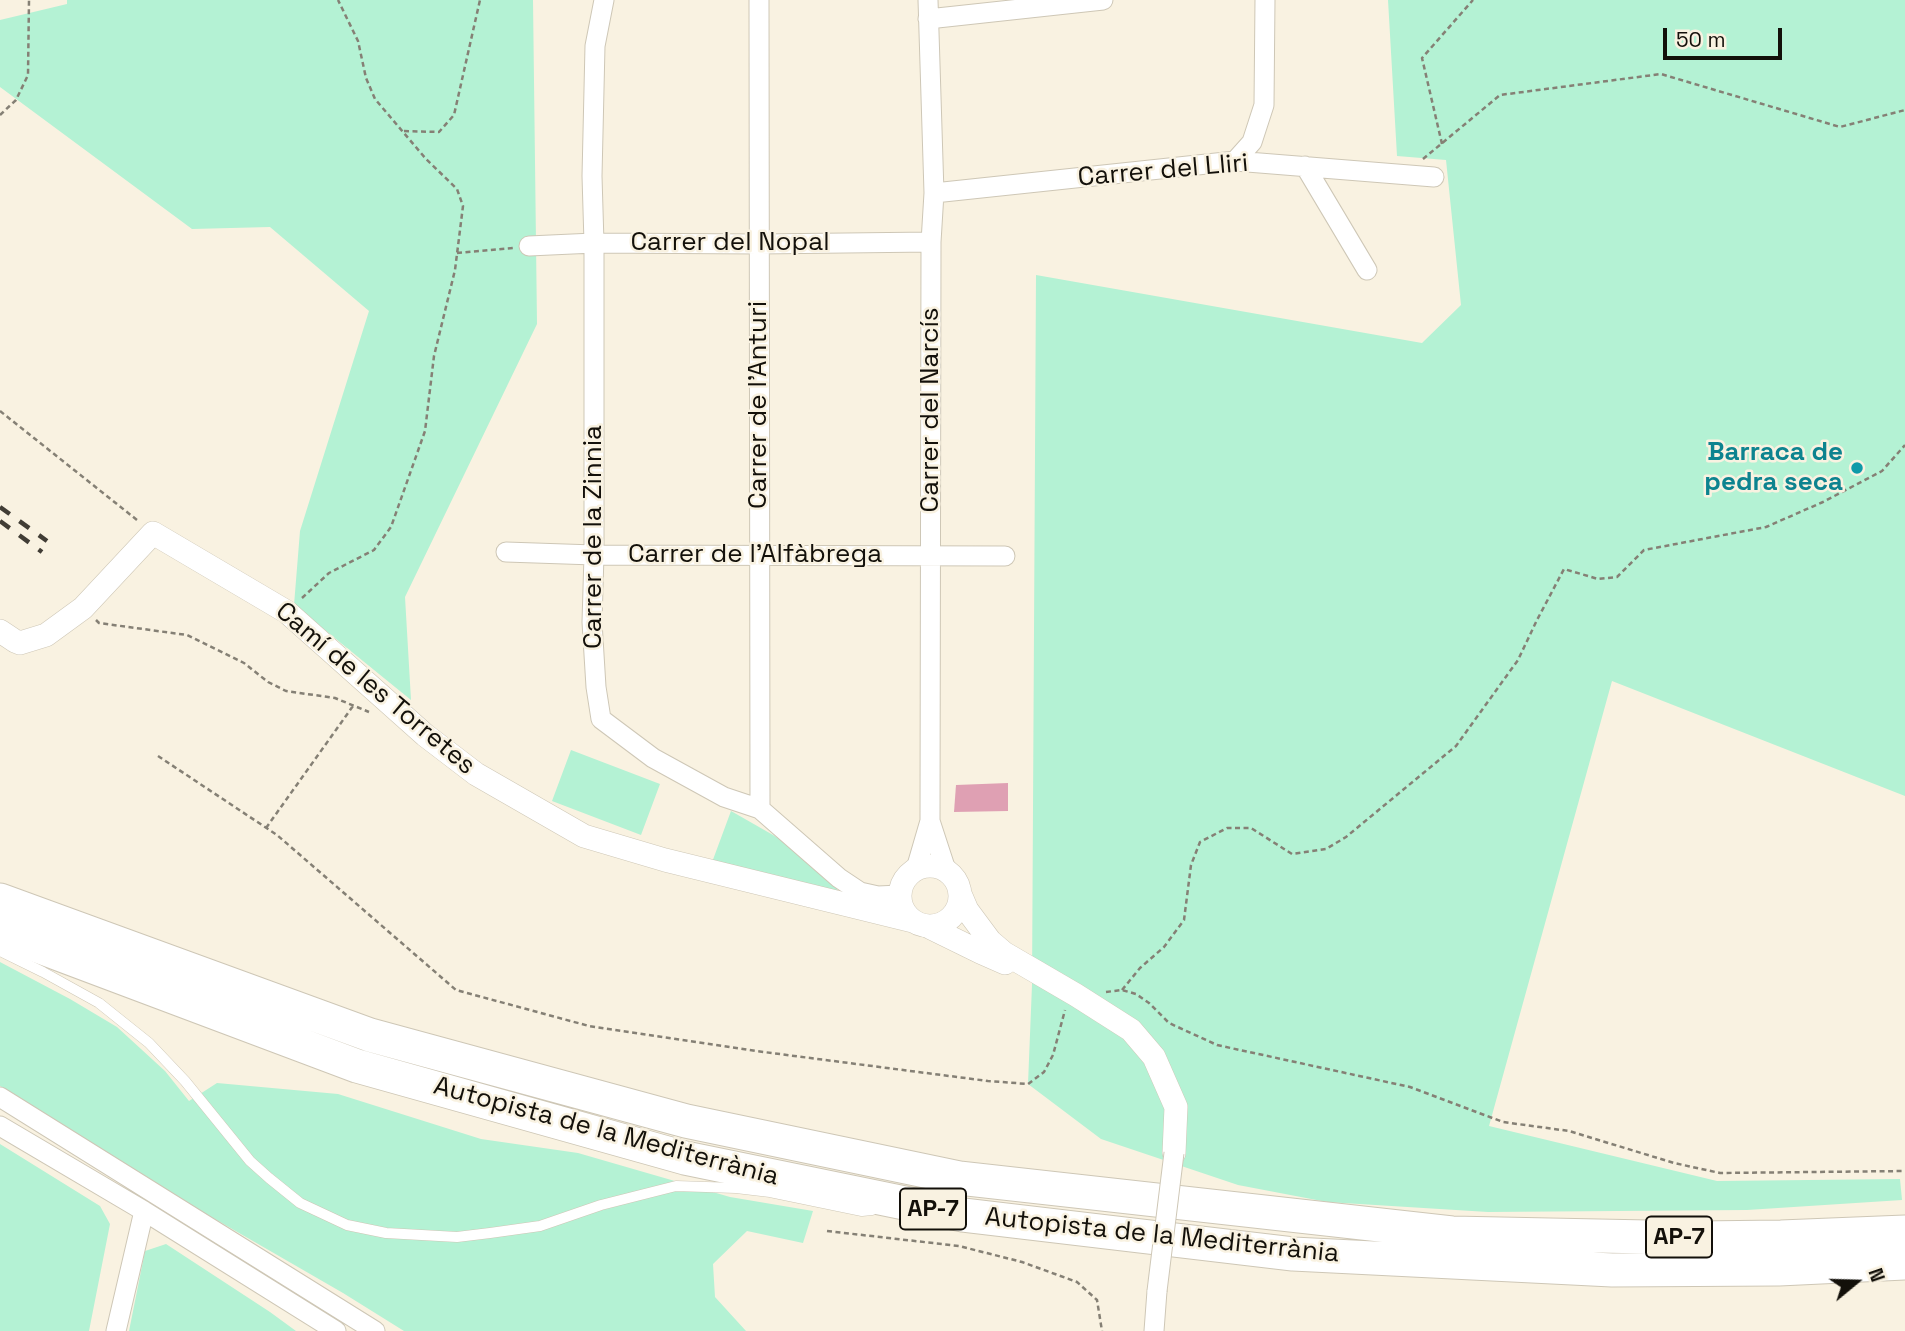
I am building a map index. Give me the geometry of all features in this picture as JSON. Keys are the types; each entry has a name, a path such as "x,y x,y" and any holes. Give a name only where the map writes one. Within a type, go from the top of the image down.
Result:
{"highway":[{"name":"Autopista de la Mediterrània","path":"0,900 370,1035 685,1121 959,1178 1452,1233 1697,1238 1905,1232"},
{"name":"Autopista de la Mediterrània","path":"0,932 357,1066 685,1158 963,1214 1293,1254 1612,1270 1779,1269 1905,1264"}],"street":[{"name":"Carrer de la Zinnia","path":"604,0 595,46 592,176 592,622 601,719 653,758 724,797 760,809 839,878 860,892 878,896 900,895"},
{"name":"Carrer de l'Anturi","path":"759,0 760,809"},
{"path":"928,10 1103,0"},
{"path":"1235,161 1252,142 1264,105 1265,0"},
{"name":"Carrer del Narcís","path":"916,869 930,821 931,242 934,193 928,10"},
{"name":"Carrer del Lliri","path":"934,193 1235,161 1434,177"},
{"path":"1305,166 1367,270"},
{"name":"Carrer del Nopal","path":"526,246 594,243 931,242"},
{"path":"0,631 20,643 46,635 83,608 153,533"},
{"name":"Camí de les Torretes","path":"153,533 287,612 425,735 476,774 584,836 665,860 920,924 1050,981"},
{"name":"Carrer de l'Alfàbrega","path":"506,552 594,555 1004,556"},
{"name":"Carrer del Narcís","path":"930,821 946,870"},
{"path":"936,866 946,870 957,881 961,896 954,915 937,926 920,924 904,910 900,895 905,880 916,869 936,866"},
{"name":"Camí de les Torretes","path":"961,896 967,910 990,941 1004,953 1131,1030 1154,1058 1175,1107 1174,1153 1154,1331"},
{"path":"0,1097 375,1331"},
{"path":"0,1126 144,1210 335,1331"},
{"path":"116,1331 144,1210"}],"lane":[{"path":"0,951 99,1003 149,1044 186,1081 210,1114 259,1170 300,1203 347,1225 386,1233 457,1237 540,1226 601,1205 676,1186 770,1192 862,1211 919,1206"},
{"path":"1697,1238 1793,1226"}],"path":[{"path":"0,115 16,100 28,75 29,0"},
{"path":"287,612 329,573 374,551 391,527 425,431 434,356 455,270 463,206 457,189 426,159 375,99 366,78 358,41 338,0"},
{"path":"402,131 439,132 454,115 480,0"},
{"path":"1441,144 1422,58 1473,0"},
{"path":"1404,175 1500,95 1661,74 1840,127 1905,110"},
{"path":"457,253 526,246"},
{"path":"0,411 153,533"},
{"path":"1905,445 1882,471 1823,502 1766,527 1644,550 1617,578 1598,579 1564,569 1518,660 1456,746 1346,837 1326,849 1292,854 1251,828 1227,828 1200,842 1191,865 1184,920 1164,947 1140,968 1122,990 1136,994 1149,1003 1169,1023 1217,1045 1410,1087 1503,1122 1569,1131 1674,1163 1720,1172 1905,1171"},
{"path":"83,608 99,623 187,635 244,663 268,682 286,691 335,698 353,706 266,828"},
{"path":"158,756 266,828 456,990 589,1026 783,1054 1028,1084 1044,1072 1054,1055 1063,1013 1076,995"},
{"path":"827,1231 960,1247 1022,1262 1077,1282 1097,1300 1102,1331"}],"green space":[{"path":"67,0 533,0 537,324 405,597 411,700 294,605 300,531 369,311 270,227 192,229 0,87 0,20 67,4"},
{"path":"1388,0 1905,0 1905,796 1612,681 1489,1126 1717,1181 1900,1179 1902,1200 1747,1210 1488,1212 1327,1202 1238,1185 1101,1139 1028,1084 1032,985 1036,275 1422,343 1461,305 1446,160 1397,156"},
{"path":"571,750 660,784 641,835 552,801"},
{"path":"731,811 844,881 828,901 711,865"},
{"path":"0,962 117,1027 165,1071 189,1101 217,1083 338,1094 481,1139 578,1153 730,1197 813,1211 803,1243 747,1231 713,1264 715,1297 746,1331 404,1331 194,1207 0,1086"},
{"path":"0,1144 100,1206 110,1224 89,1331 0,1331"},
{"path":"166,1244 296,1331 129,1331 145,1251"}],"building":[{"path":"1008,783 1008,811 954,812 956,785"}],"railway":[{"path":"0,507 47,541"},
{"path":"0,521 42,552"}],"place":[{"name":"Barraca de pedra seca","path":"1857,468"}]}
